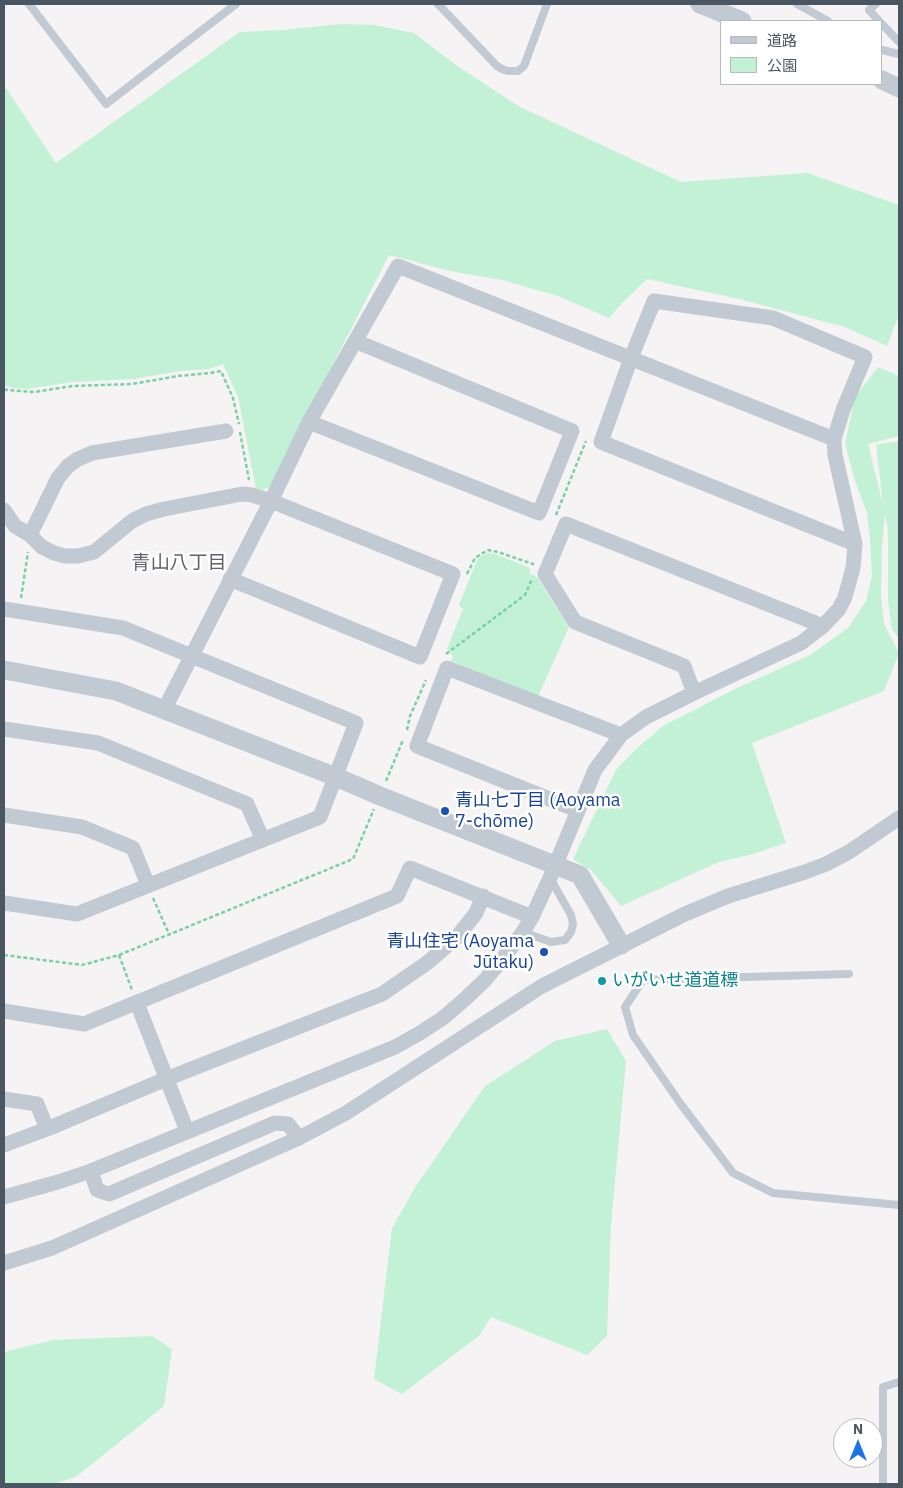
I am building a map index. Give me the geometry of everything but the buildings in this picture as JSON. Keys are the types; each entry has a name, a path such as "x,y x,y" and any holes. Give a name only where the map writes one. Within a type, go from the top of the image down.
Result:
{"street":[{"path":"700,4 740,20"},
{"path":"883,80 899,88"},
{"path":"164,710 271,501 309,422 398,266 834,439"},
{"path":"4,1197 91,1171 379,1053 420,1034 443,1018 465,1000 501,961 523,932 532,917 552,872 595,770 621,735 646,717 800,644 823,626 839,609 845,597 853,568 855,544 834,439 843,410 865,357 773,318 654,301 601,442 855,544"},
{"path":"309,422 539,513 572,432 355,342"},
{"path":"30,535 58,478 68,466 78,459 92,453 226,431"},
{"path":"4,510 15,526 30,535 42,547 65,556 78,556 94,552 132,522 146,514 242,494 252,495 453,574 420,657 230,579"},
{"path":"694,693 684,666 575,622 545,574 566,524 823,626"},
{"path":"4,609 123,628 356,723 320,817 78,914 4,903"},
{"path":"577,810 416,746 447,668 621,735"},
{"path":"4,670 116,691 336,777 552,872 580,875 621,945"},
{"path":"4,729 98,743 247,804 263,840"},
{"path":"4,815 82,827 133,848 148,885"},
{"path":"4,1262 52,1248 299,1138 346,1113 542,986 685,914 728,896 826,864 849,852 899,818"},
{"path":"4,1011 84,1024 397,896 410,868 484,896 532,917"},
{"path":"4,1145 382,994 428,962 457,937 476,913 484,896"},
{"path":"137,1003 187,1131"},
{"path":"4,1099 37,1104 47,1129"},
{"path":"91,1171 98,1190 109,1194 275,1123 288,1124 299,1138"}],"lane":[{"path":"29,4 106,104 236,4"},
{"path":"438,4 497,66 502,70 518,71 524,66 547,4"},
{"path":"797,4 826,20"},
{"path":"876,4 869,10 878,20"},
{"path":"883,25 899,42"},
{"path":"883,50 899,54"},
{"path":"523,932 551,942 565,940 571,932 573,924 571,915 552,872"},
{"path":"849,974 643,980 625,1007 633,1035 680,1103 733,1173 773,1193 899,1205"},
{"path":"883,1484 883,1387 899,1382"}],"path":[{"path":"4,389 34,392 73,386 132,384 221,371 233,398 252,495"},
{"path":"553,522 588,436"},
{"path":"19,612 30,535"},
{"path":"466,576 475,558 488,550 533,564 537,556"},
{"path":"442,657 525,595 535,573 545,574"},
{"path":"385,784 406,736 410,716 429,673"},
{"path":"4,955 82,964 118,955 353,859 375,808"},
{"path":"148,885 169,934"},
{"path":"118,955 137,1003"}],"green space":[{"path":"341,24 374,25 414,33 456,65 518,106 681,182 807,173 899,205 899,315 887,346 845,327 739,299 647,279 609,318 558,296 502,280 450,271 389,255 270,487 262,490 256,489 238,397 223,364 209,369 181,371 133,379 73,382 27,389 4,385 4,85 56,163 240,32"},
{"path":"878,367 899,376 899,436 868,444 883,505 876,445 899,441 899,638 892,629 888,601 888,531 885,514 881,595 884,624 899,653 884,691 752,743 786,843 753,854 719,862 621,906 591,870 573,859 616,770 635,750 663,726 737,688 810,655 848,628 866,601 872,576 867,513 855,481 845,444 855,397"},
{"path":"490,553 530,568 529,573 537,577 569,627 538,697 451,661 453,656 447,649 463,609 459,605 477,560 481,556"},
{"path":"607,1029 626,1061 611,1225 607,1336 587,1355 491,1317 479,1336 402,1394 374,1379 392,1228 416,1186 485,1086 555,1041"},
{"path":"152,1336 172,1349 164,1406 76,1477 54,1484 4,1484 4,1352 53,1340"}],"place":[{"name":"青山七丁目 (Aoyama 7-chōme)","path":"445,811"},
{"name":"青山住宅 (Aoyama Jūtaku)","path":"544,952"},
{"name":"いがいせ道道標","path":"602,981"}],"district":[{"name":"青山八丁目","path":"179,564"}]}
